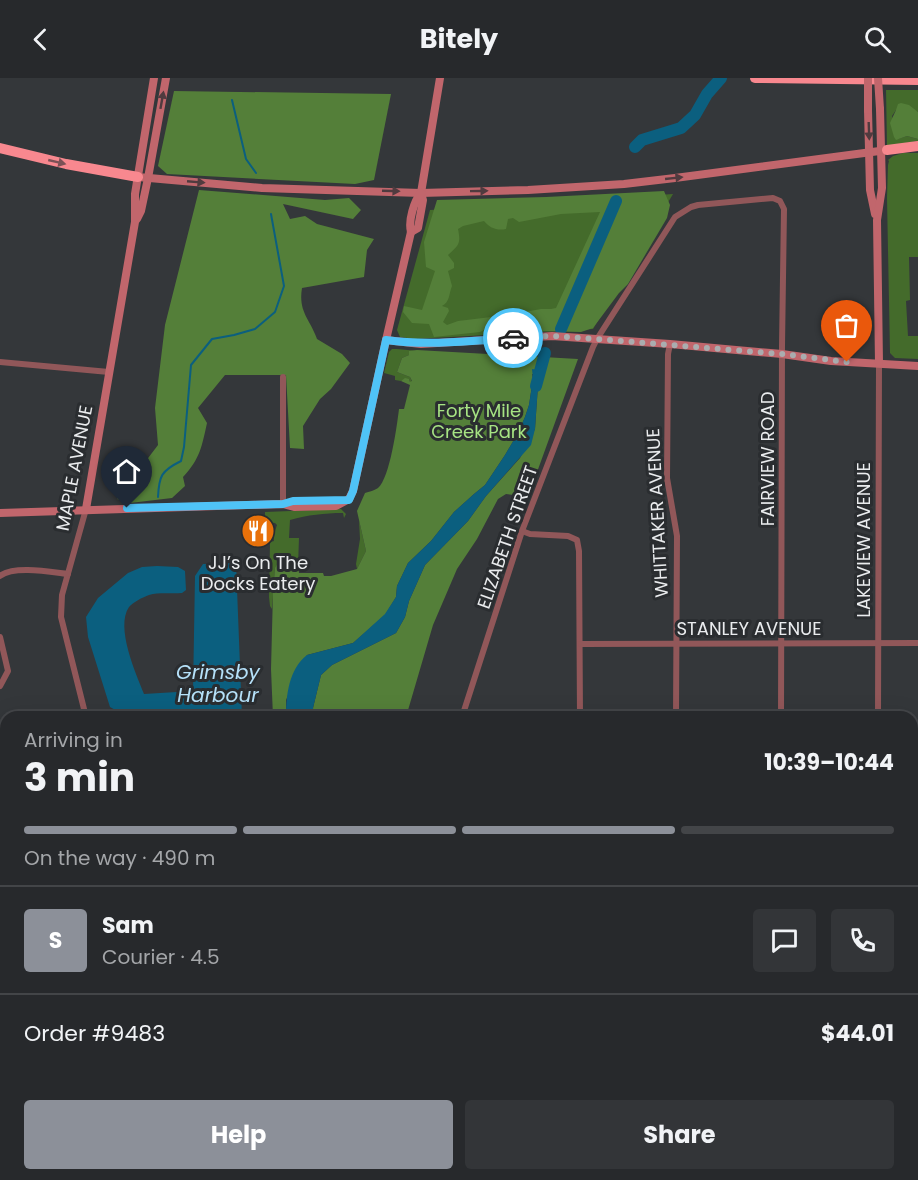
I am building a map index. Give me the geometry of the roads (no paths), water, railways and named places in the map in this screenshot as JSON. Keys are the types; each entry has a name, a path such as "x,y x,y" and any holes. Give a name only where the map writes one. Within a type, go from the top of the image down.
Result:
{"highway":[{"path":"754,78 918,80"},
{"path":"884,151 918,146"},
{"path":"0,148 66,164 143,177"}],"street":[{"name":"MAPLE AVENUE","path":"143,177 147,121 154,78"},
{"name":"MAPLE AVENUE","path":"85,711 61,616 62,595 86,509 135,222 135,194 143,177 158,122 166,78"},
{"path":"0,513 349,500 353,491 411,232 415,199 421,193 440,78"},
{"path":"868,78 870,190 877,220"},
{"path":"878,78 884,151 877,220 879,363"},
{"path":"143,177 262,188 421,193 528,190 624,184 884,151"},
{"name":"ELIZABETH STREET","path":"464,711 522,531 597,339 675,217 698,205 773,198 780,201"},
{"name":"FAIRVIEW ROAD","path":"780,201 784,209 782,711"},
{"path":"386,340 420,344 552,336 918,366"},
{"name":"WHITTAKER AVENUE","path":"670,344 667,478 677,536 676,711"},
{"path":"0,362 109,372"},
{"name":"LAKEVIEW AVENUE","path":"878,711 879,363"},
{"path":"283,377 283,504"},
{"path":"522,531 530,534 568,536 577,540 581,644 580,711"},
{"path":"0,576 13,571 68,574"},
{"path":"0,637 8,671 0,686"},
{"name":"STANLEY AVENUE","path":"581,644 918,643"}],"water":[{"path":"532,369 544,371 544,376 538,385 535,429 531,445 486,496 468,521 425,565 409,601 405,617 396,633 332,665 321,675 313,711 286,711 292,675 301,661 307,655 353,643 385,614 396,597 397,586 408,563 431,541 454,512 485,485 518,433 529,405 533,379"},
{"name":"Grimsby Harbour","path":"236,563 242,711 198,711 197,709 117,711 110,707 88,637 86,617 98,598 128,573 142,567 178,567 185,571 186,590 182,593 153,594 138,600 129,607 124,626 128,650 144,694 193,691 195,576 203,564"}],"waterway":[{"path":"635,147 642,140 681,128 695,115 707,94 721,78"},
{"path":"232,100 246,159 256,173"},
{"path":"561,329 616,201"},
{"path":"158,497 162,475 181,461 191,365 212,339 255,329 275,312 284,286 271,214"},
{"path":"536,386 545,353"}],"place":[{"name":"JJ’s On The Docks Eatery","path":"258,531"}],"park label":[{"name":"Forty Mile Creek Park","path":"479,420"}]}
